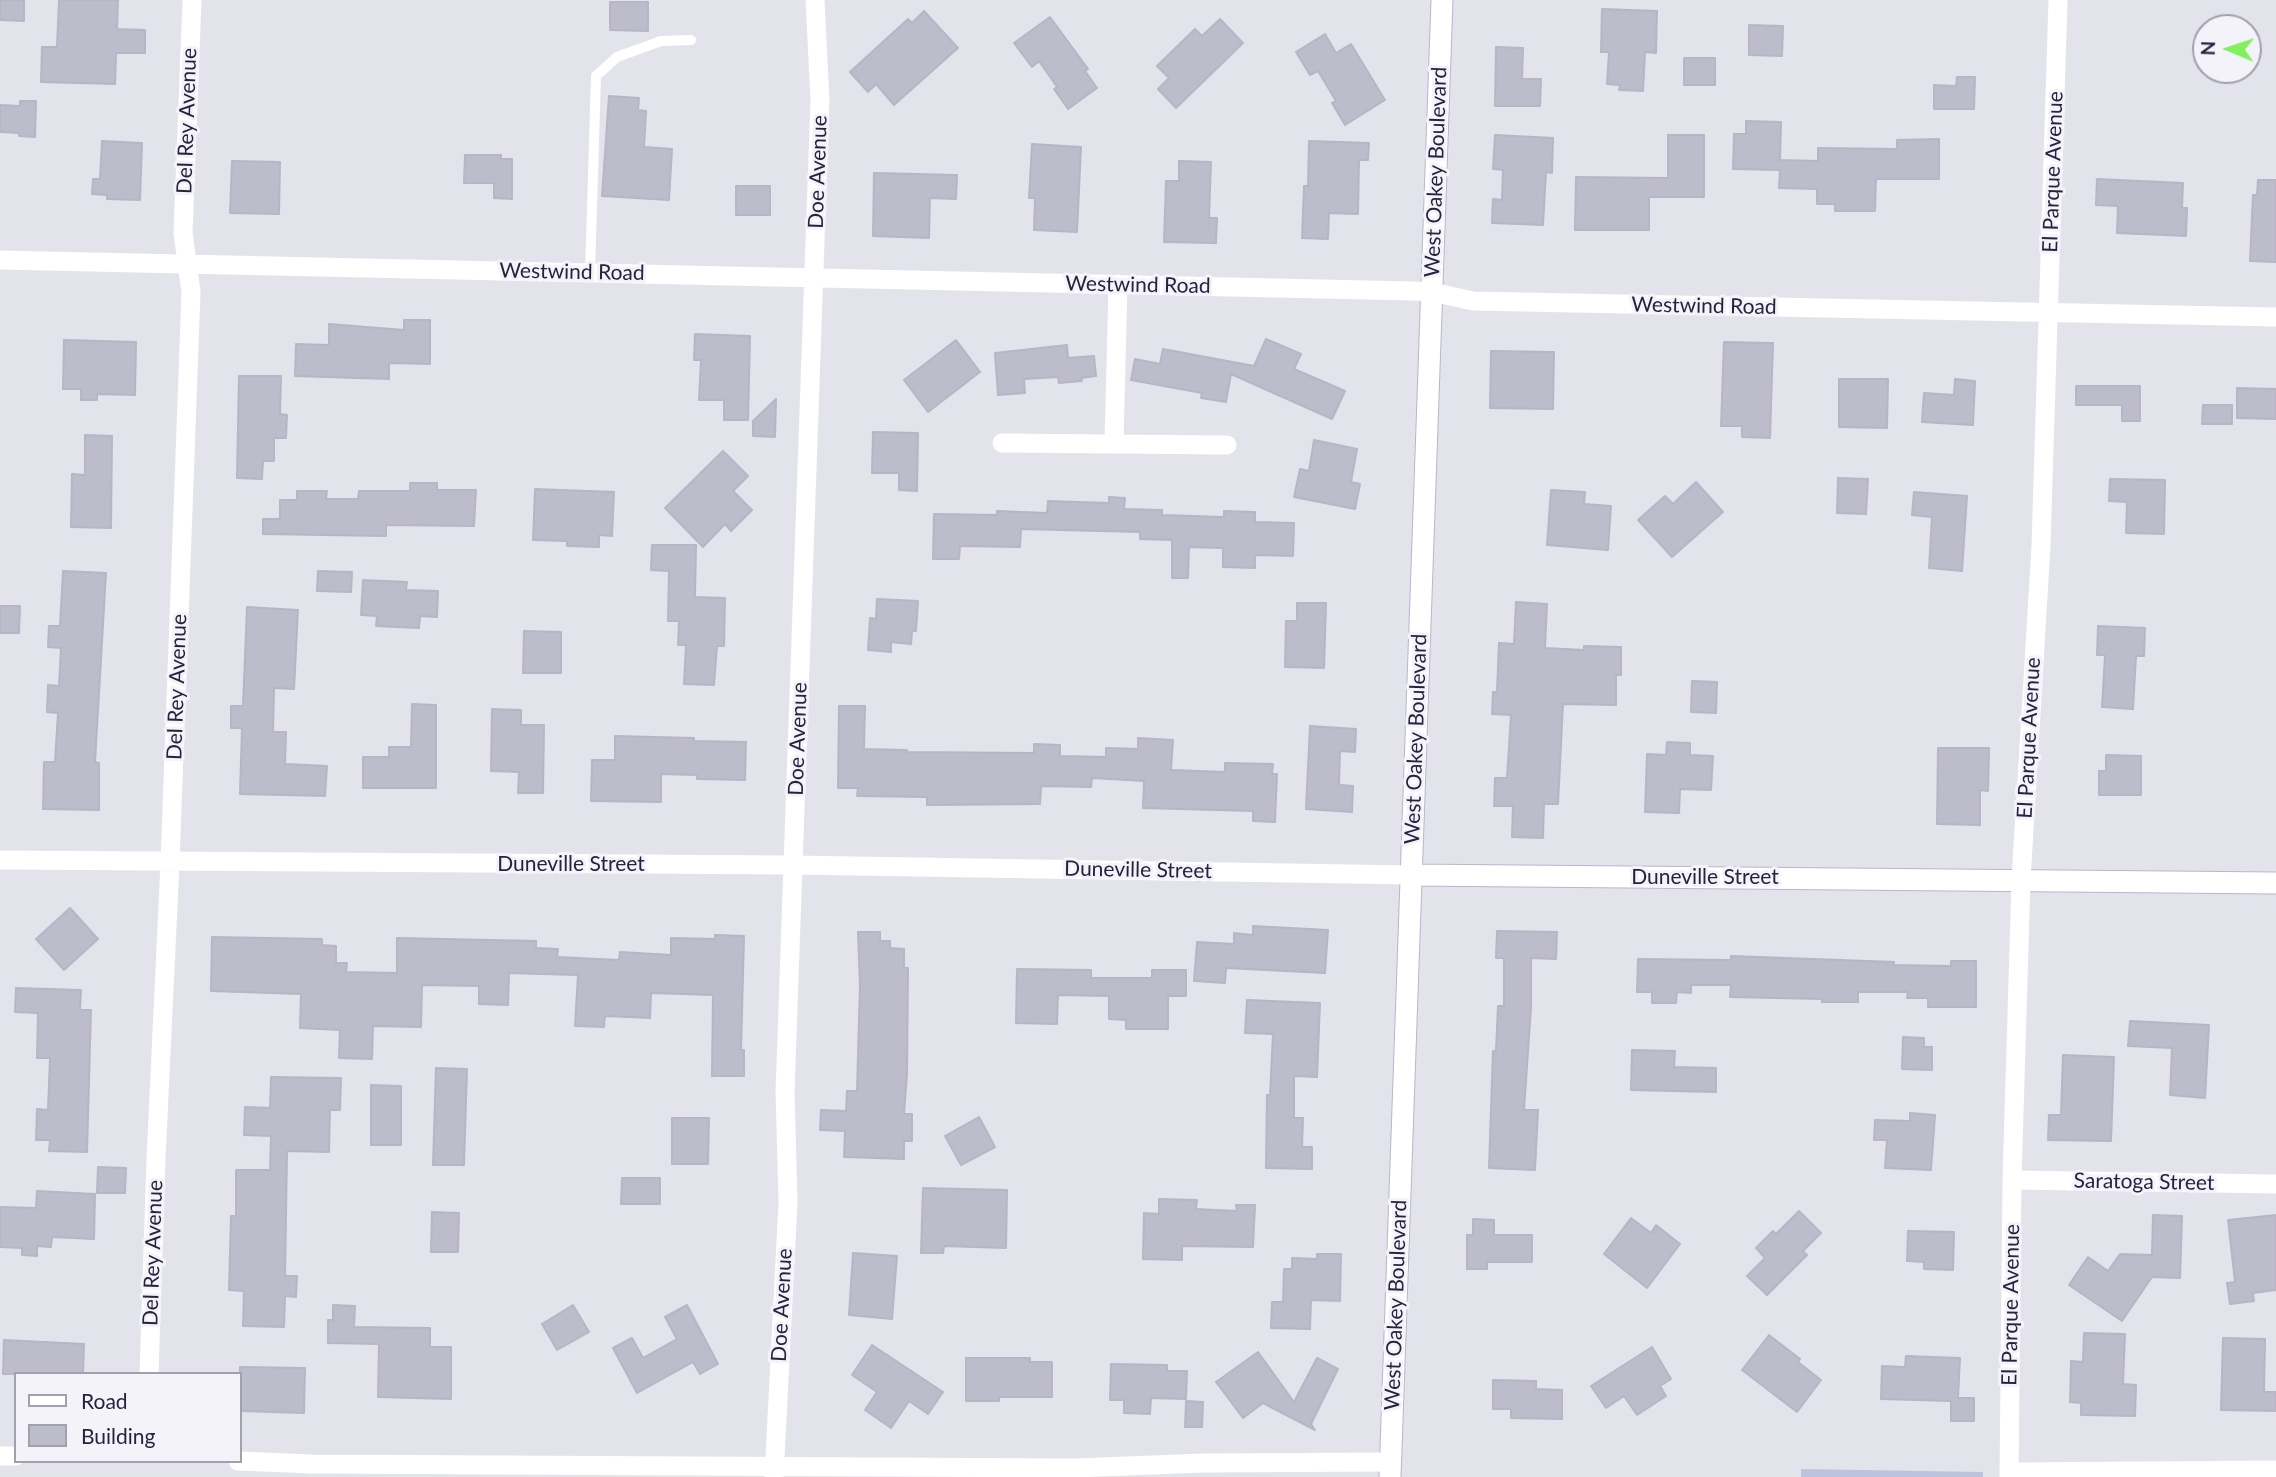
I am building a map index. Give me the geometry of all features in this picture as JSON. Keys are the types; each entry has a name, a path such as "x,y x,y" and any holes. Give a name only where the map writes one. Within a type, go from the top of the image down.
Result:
{"main road":[{"name":"West Oakey Boulevard","path":"1390,1470 1442,0"},
{"name":"Duneville Street","path":"1412,875 2276,883"}],"street":[{"name":"Del Rey Avenue","path":"149,1372 191,292 183,233 192,0"},
{"name":"Doe Avenue","path":"774,1472 788,1202 785,1092 821,100 815,0"},
{"name":"El Parque Avenue","path":"2009,1474 2012,1180 2021,880 2041,545 2058,0"},
{"name":"Westwind Road","path":"0,260 1432,292 1473,301 2276,317"},
{"path":"1114,443 1118,284"},
{"path":"1002,443 1227,444"},
{"name":"Duneville Street","path":"0,860 793,865 1412,875"},
{"name":"Saratoga Street","path":"2012,1180 2276,1184"},
{"path":"242,1461 774,1472 1075,1468 1098,1471 1390,1470"},
{"path":"2009,1474 2276,1470"}],"lane":[{"path":"590,272 596,76 617,57 661,41 691,40"}],"shaded area":[{"path":"1801,1469 1983,1472 1983,1477 1801,1477"}],"building":[{"path":"0,0 24,0 24,21 0,20"},
{"path":"59,0 118,0 117,29 145,30 145,53 116,53 115,84 41,82 42,47 57,47"},
{"path":"610,2 648,2 648,31 610,30"},
{"path":"1602,9 1657,11 1656,53 1645,52 1643,91 1619,90 1620,85 1607,84 1609,52 1601,52"},
{"path":"924,11 958,48 894,105 876,84 868,92 850,72 908,19 912,23"},
{"path":"1050,17 1088,69 1085,71 1097,88 1068,109 1039,61 1032,67 1014,43"},
{"path":"1220,19 1243,43 1176,108 1158,89 1169,78 1157,66 1195,29 1202,36"},
{"path":"1749,25 1783,26 1782,56 1749,55"},
{"path":"1325,34 1336,53 1351,44 1385,100 1345,125 1332,103 1336,101 1318,71 1310,75 1296,52"},
{"path":"1496,47 1523,48 1522,79 1541,79 1540,106 1495,106"},
{"path":"1684,58 1715,58 1715,85 1684,85"},
{"path":"1957,77 1975,77 1974,109 1934,109 1934,85 1956,86"},
{"path":"609,96 639,98 638,110 646,111 644,147 672,149 669,200 602,196"},
{"path":"20,101 36,101 35,137 0,132 0,105 20,106"},
{"path":"1746,121 1781,122 1780,160 1818,161 1818,148 1897,149 1897,140 1939,139 1939,179 1876,179 1875,211 1835,211 1835,204 1817,204 1817,189 1779,188 1780,170 1733,169 1734,134 1746,134"},
{"path":"1495,135 1553,138 1552,173 1546,172 1543,225 1492,223 1493,199 1502,200 1503,170 1493,169"},
{"path":"1668,135 1704,135 1704,197 1649,197 1649,230 1575,230 1576,177 1668,178"},
{"path":"102,141 142,143 140,200 107,199 107,195 92,194 93,179 100,179"},
{"path":"1309,141 1369,143 1368,160 1359,160 1358,214 1329,213 1328,239 1302,238 1304,186 1308,186"},
{"path":"1032,144 1081,147 1077,232 1034,230 1035,198 1029,198"},
{"path":"465,155 501,155 501,159 512,159 512,199 494,198 494,183 464,183"},
{"path":"232,161 280,162 279,214 230,213"},
{"path":"1179,161 1211,162 1209,218 1217,218 1216,243 1164,242 1166,181 1179,181"},
{"path":"874,173 957,175 956,199 930,198 929,238 873,236"},
{"path":"2097,179 2183,183 2182,208 2187,208 2186,236 2117,233 2118,206 2096,205"},
{"path":"2258,180 2276,180 2276,262 2250,261 2253,195 2257,195"},
{"path":"736,186 770,186 770,215 736,215"},
{"path":"404,320 430,320 430,364 389,363 389,379 295,376 296,344 329,345 329,324 404,330"},
{"path":"695,334 750,336 748,420 724,420 724,400 699,400 701,360 694,360"},
{"path":"1266,339 1301,354 1294,369 1345,391 1332,419 1231,374 1226,402 1201,398 1202,393 1131,380 1135,359 1160,364 1163,349 1254,366"},
{"path":"64,340 136,342 135,395 97,394 97,400 81,400 81,389 63,389"},
{"path":"956,340 980,372 928,412 904,380"},
{"path":"1724,342 1773,343 1770,438 1742,437 1742,426 1721,426"},
{"path":"1067,345 1068,358 1094,356 1096,376 1081,378 1082,381 1059,383 1058,377 1024,379 1025,393 998,395 995,353"},
{"path":"1491,351 1554,352 1553,409 1490,408"},
{"path":"239,376 281,376 280,414 287,415 286,438 274,438 274,461 263,461 262,479 237,478"},
{"path":"1839,379 1888,379 1887,428 1839,427"},
{"path":"1955,379 1975,381 1973,425 1922,422 1924,393 1954,395"},
{"path":"2076,386 2140,386 2140,421 2122,421 2122,405 2076,405"},
{"path":"2237,388 2276,389 2276,419 2237,418"},
{"path":"776,399 775,437 753,436 753,421"},
{"path":"2203,405 2232,405 2232,424 2202,424"},
{"path":"873,432 918,433 917,491 899,490 899,473 872,473"},
{"path":"85,435 112,436 111,528 71,527 72,474 85,475"},
{"path":"1314,440 1357,449 1351,482 1360,484 1355,509 1294,497 1300,469 1309,471"},
{"path":"723,451 748,476 733,491 752,510 731,531 725,524 703,547 665,508"},
{"path":"1838,478 1868,479 1866,514 1837,513"},
{"path":"2110,479 2165,480 2164,534 2126,533 2127,502 2109,501"},
{"path":"1696,482 1723,512 1672,557 1638,520 1665,496 1673,504"},
{"path":"410,483 437,483 437,490 476,490 474,526 386,525 386,536 263,534 263,519 280,519 280,500 297,500 297,491 327,491 326,499 358,499 359,491 410,491"},
{"path":"535,489 614,492 612,536 599,535 599,547 567,546 567,541 533,540"},
{"path":"1551,490 1585,492 1584,504 1611,506 1608,550 1547,545"},
{"path":"1914,492 1967,496 1962,571 1929,568 1932,517 1912,515"},
{"path":"1109,497 1125,498 1124,509 1162,510 1162,515 1224,517 1224,511 1255,512 1255,522 1294,523 1293,556 1255,555 1255,568 1223,567 1223,548 1189,547 1188,578 1172,578 1172,540 1140,539 1140,532 1021,529 1020,547 960,546 959,559 933,559 934,514 997,515 997,511 1047,513 1048,501 1109,503"},
{"path":"652,545 696,545 695,597 725,598 724,646 717,646 714,685 684,684 686,645 678,645 679,621 668,621 669,571 651,570"},
{"path":"63,571 106,573 95,762 99,763 99,810 43,809 44,762 55,762 58,713 47,712 48,685 59,686 61,648 48,647 49,626 60,626"},
{"path":"318,571 352,572 351,592 317,591"},
{"path":"363,580 407,582 406,590 438,591 437,617 420,616 419,628 376,626 377,616 361,615"},
{"path":"877,599 918,601 916,631 912,631 911,644 891,642 891,652 868,650 870,618 876,619"},
{"path":"1516,602 1547,604 1545,648 1584,650 1584,646 1621,647 1621,675 1616,675 1616,705 1563,704 1558,804 1544,804 1543,838 1512,837 1513,806 1494,806 1495,778 1507,778 1511,715 1492,714 1493,692 1497,692 1499,643 1514,644"},
{"path":"1297,603 1326,603 1324,668 1285,667 1286,621 1297,621"},
{"path":"0,606 20,606 19,633 0,633"},
{"path":"247,607 298,610 294,689 274,688 273,732 286,732 285,764 327,766 325,796 240,794 242,728 231,728 231,706 243,706"},
{"path":"2098,626 2145,628 2144,656 2136,656 2133,709 2102,707 2105,655 2097,655"},
{"path":"524,631 561,632 561,673 523,673"},
{"path":"1692,681 1717,682 1716,713 1691,712"},
{"path":"412,704 436,705 436,788 363,788 363,757 389,757 389,747 411,747"},
{"path":"839,706 865,706 864,749 1034,753 1034,744 1060,745 1060,756 1106,757 1106,748 1138,749 1138,738 1173,740 1171,770 1225,772 1225,763 1273,764 1272,774 1277,774 1275,822 1253,821 1253,811 1143,808 1144,781 1092,778 1091,787 1041,786 1040,804 927,805 927,797 857,796 858,788 838,788"},
{"path":"492,709 521,710 521,725 544,725 543,793 518,793 519,772 491,771"},
{"path":"1310,726 1356,729 1355,752 1340,751 1339,785 1353,786 1352,812 1306,809"},
{"path":"615,736 746,742 745,780 697,779 697,775 661,774 661,802 591,801 592,760 615,760"},
{"path":"1667,742 1690,743 1690,755 1713,756 1711,790 1680,789 1679,813 1645,812 1647,754 1666,755"},
{"path":"1938,748 1989,748 1988,791 1980,790 1980,825 1937,824"},
{"path":"2106,755 2141,756 2141,795 2099,795 2099,771 2106,771"},
{"path":"70,908 98,939 64,970 36,939"},
{"path":"1253,926 1328,930 1325,973 1226,968 1225,983 1194,981 1197,942 1234,944 1234,933 1253,935"},
{"path":"1497,931 1557,932 1556,959 1531,958 1531,1008 1524,1110 1538,1110 1535,1170 1489,1168 1493,1051 1496,1051 1498,1006 1504,1006 1504,958 1496,958"},
{"path":"858,932 880,932 880,941 890,941 890,948 904,949 904,968 908,968 904,1114 912,1114 912,1141 904,1141 904,1159 844,1157 845,1131 820,1130 821,1110 846,1111 847,1091 857,1091 860,985"},
{"path":"715,935 744,936 741,1050 744,1050 744,1076 712,1076 713,995 651,993 650,1018 605,1016 604,1027 575,1026 578,975 509,973 508,1005 479,1004 479,986 422,985 421,1027 373,1026 372,1059 339,1058 340,1030 300,1028 301,994 211,991 212,937 322,939 322,945 336,946 336,963 347,963 346,972 397,973 397,938 536,941 536,948 558,949 557,957 619,960 620,952 671,955 671,938 715,939"},
{"path":"1731,956 1894,962 1894,965 1951,966 1951,961 1976,961 1976,1007 1928,1007 1928,998 1907,998 1908,992 1858,992 1858,1002 1822,1002 1822,999 1730,997 1731,985 1691,985 1691,993 1677,992 1676,1003 1652,1003 1652,992 1637,992 1638,959 1731,960"},
{"path":"1017,969 1091,970 1091,978 1152,978 1152,970 1186,970 1186,996 1168,996 1168,1029 1126,1029 1126,1020 1109,1019 1109,996 1058,995 1057,1024 1016,1023"},
{"path":"16,988 81,990 80,1010 91,1010 87,1152 49,1151 50,1140 36,1140 37,1109 48,1110 50,1058 37,1058 38,1013 15,1012"},
{"path":"1247,1000 1320,1003 1317,1077 1294,1076 1294,1118 1303,1118 1302,1147 1312,1147 1312,1169 1266,1168 1267,1095 1270,1095 1273,1034 1245,1033"},
{"path":"2130,1021 2209,1025 2205,1098 2170,1095 2172,1048 2128,1046"},
{"path":"1903,1037 1924,1038 1924,1047 1932,1047 1932,1070 1902,1069"},
{"path":"1632,1050 1675,1051 1674,1067 1716,1068 1716,1092 1631,1090"},
{"path":"2063,1055 2114,1057 2111,1141 2048,1140 2049,1115 2061,1115"},
{"path":"436,1068 467,1069 464,1165 433,1165"},
{"path":"271,1077 341,1078 340,1110 330,1110 329,1152 287,1151 285,1276 297,1276 296,1297 285,1296 284,1327 243,1326 244,1291 229,1290 231,1216 236,1216 236,1170 270,1170 271,1136 244,1135 245,1107 270,1108"},
{"path":"371,1085 401,1086 401,1145 371,1145"},
{"path":"1910,1113 1935,1115 1931,1170 1885,1168 1887,1140 1874,1140 1875,1120 1910,1121"},
{"path":"979,1117 995,1147 961,1165 945,1136"},
{"path":"672,1118 709,1118 708,1164 672,1164"},
{"path":"98,1167 126,1168 125,1193 97,1193"},
{"path":"622,1178 660,1178 660,1204 621,1204"},
{"path":"923,1188 1007,1190 1006,1248 944,1246 943,1253 921,1253"},
{"path":"37,1191 95,1194 94,1239 52,1237 51,1247 37,1246 37,1256 22,1255 22,1248 0,1247 0,1207 36,1208"},
{"path":"1159,1199 1197,1200 1196,1209 1237,1211 1236,1205 1255,1205 1253,1247 1182,1246 1182,1260 1143,1259 1144,1213 1159,1214"},
{"path":"1799,1211 1821,1233 1803,1251 1807,1255 1767,1295 1747,1276 1765,1258 1756,1248 1773,1231 1776,1234"},
{"path":"432,1212 459,1213 458,1252 431,1252"},
{"path":"2153,1215 2182,1216 2180,1278 2152,1277 2122,1321 2069,1285 2088,1257 2108,1271 2120,1254 2152,1255"},
{"path":"2276,1215 2276,1290 2253,1293 2254,1301 2230,1304 2227,1283 2235,1282 2228,1220"},
{"path":"1631,1218 1651,1233 1656,1225 1680,1244 1647,1288 1604,1254"},
{"path":"1473,1219 1494,1220 1494,1235 1532,1235 1532,1262 1487,1262 1487,1269 1467,1269 1467,1235 1473,1235"},
{"path":"1908,1231 1954,1232 1953,1270 1924,1269 1924,1262 1907,1261"},
{"path":"853,1253 897,1256 892,1319 849,1315"},
{"path":"1317,1254 1341,1254 1340,1301 1311,1300 1310,1329 1271,1328 1272,1302 1283,1302 1284,1269 1292,1269 1292,1258 1317,1259"},
{"path":"333,1305 355,1306 354,1327 430,1328 430,1347 451,1347 451,1399 378,1397 379,1344 328,1343 328,1320 333,1320"},
{"path":"573,1305 589,1332 557,1350 542,1324"},
{"path":"687,1305 718,1364 700,1374 693,1362 637,1393 613,1348 632,1338 643,1358 677,1339 665,1317"},
{"path":"2084,1333 2125,1334 2123,1384 2136,1385 2135,1416 2081,1415 2081,1403 2070,1402 2071,1361 2083,1362"},
{"path":"1769,1335 1800,1359 1798,1362 1821,1380 1797,1412 1742,1370"},
{"path":"2223,1338 2265,1339 2264,1392 2276,1392 2276,1411 2221,1410"},
{"path":"4,1340 84,1344 83,1372 3,1374"},
{"path":"872,1345 943,1392 928,1414 909,1401 891,1428 865,1410 877,1392 852,1375"},
{"path":"1652,1347 1671,1379 1660,1386 1666,1396 1637,1415 1624,1396 1606,1408 1591,1386"},
{"path":"1258,1352 1294,1402 1317,1358 1338,1369 1311,1424 1315,1430 1263,1403 1243,1418 1216,1382"},
{"path":"1906,1356 1960,1358 1958,1398 1974,1398 1974,1421 1951,1421 1951,1401 1881,1399 1882,1366 1905,1367"},
{"path":"966,1358 1030,1358 1030,1362 1052,1362 1052,1397 999,1397 999,1401 966,1401"},
{"path":"1111,1364 1167,1365 1167,1371 1187,1371 1186,1399 1151,1398 1150,1414 1124,1413 1124,1400 1110,1400"},
{"path":"240,1367 305,1368 304,1413 242,1411"},
{"path":"1493,1380 1536,1381 1536,1389 1562,1390 1562,1419 1511,1418 1511,1409 1493,1409"},
{"path":"1186,1401 1203,1402 1202,1427 1185,1427"}]}
